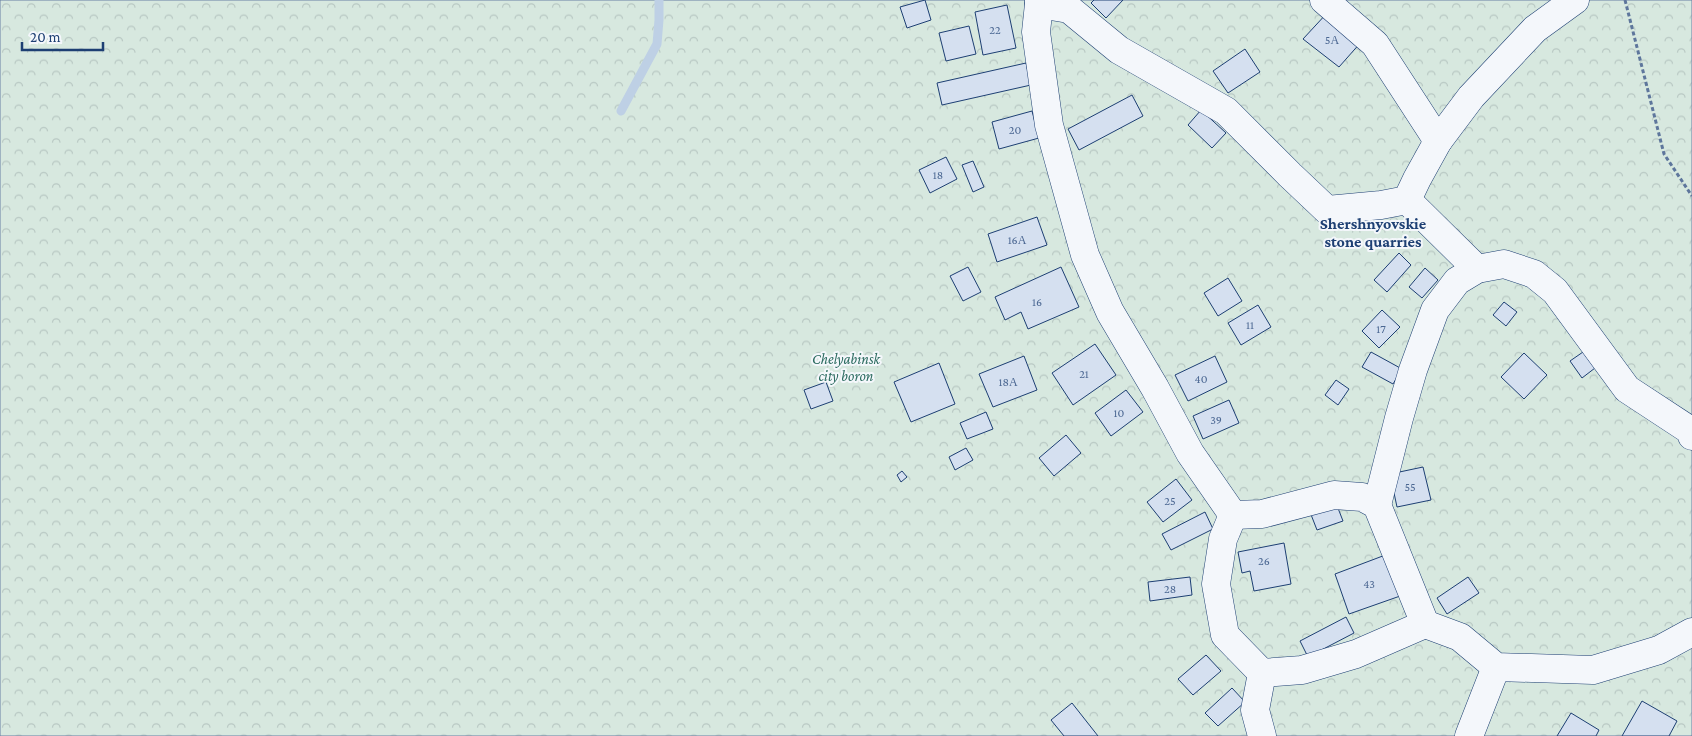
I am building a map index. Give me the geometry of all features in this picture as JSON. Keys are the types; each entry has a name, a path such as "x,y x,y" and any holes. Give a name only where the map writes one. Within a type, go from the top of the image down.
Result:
{"street":[{"path":"1324,0 1375,44 1438,141"},
{"path":"1407,200 1438,141 1470,97 1535,30 1574,0"},
{"path":"1233,516 1190,453 1155,388 1110,312 1085,255 1049,125 1036,32 1039,2 1069,9 1119,50 1226,111 1327,210 1381,205 1407,200"},
{"path":"1407,200 1477,268"},
{"path":"1425,624 1377,505 1413,370 1435,310 1457,282 1477,268 1504,264 1534,274 1555,291 1627,389 1691,431 1692,436"},
{"path":"1233,516 1262,514 1334,495 1362,497 1377,505"},
{"path":"1233,516 1224,539 1216,584 1225,635 1262,673"},
{"path":"1262,673 1302,670 1356,654 1425,624 1460,637 1496,667 1593,670 1659,650 1692,632"},
{"path":"1469,736 1496,667"},
{"path":"1262,673 1255,710 1262,736"}],"path":[{"path":"1625,0 1664,154 1692,196"}],"green space":[{"name":"Chelyabinsk city boron","path":"0,0 1692,0 1692,736 0,736"}],"building":[{"path":"925,0 931,20 907,28 900,7"},
{"path":"1094,0 1123,0 1106,18 1091,3"},
{"path":"1007,5 1016,48 983,55 975,12"},
{"path":"1328,12 1362,41 1339,67 1303,39"},
{"path":"969,26 976,54 946,61 939,33"},
{"path":"1245,49 1260,72 1228,93 1213,71"},
{"path":"1026,63 1031,85 942,105 937,83"},
{"path":"1132,95 1143,116 1079,150 1068,129"},
{"path":"1201,110 1226,133 1212,148 1188,125"},
{"path":"1032,111 1039,138 999,149 992,122"},
{"path":"946,157 957,179 930,193 919,170"},
{"path":"973,161 984,187 973,192 962,165"},
{"path":"1037,217 1047,245 997,262 988,234"},
{"path":"1399,253 1411,265 1387,292 1374,280"},
{"path":"968,267 981,292 963,301 950,276"},
{"path":"1061,267 1079,307 1028,329 1021,312 1005,320 995,297"},
{"path":"1425,268 1438,280 1422,298 1409,287"},
{"path":"1228,278 1242,301 1218,316 1204,293"},
{"path":"1504,302 1517,312 1506,326 1493,315"},
{"path":"1258,305 1271,327 1241,345 1228,323"},
{"path":"1382,310 1400,327 1379,348 1362,331"},
{"path":"1095,344 1116,375 1073,405 1052,373"},
{"path":"1371,352 1402,369 1393,384 1362,367"},
{"path":"1583,352 1595,368 1582,378 1570,361"},
{"path":"1524,353 1547,375 1524,399 1501,377"},
{"path":"1024,356 1037,390 993,407 979,374"},
{"path":"1215,356 1227,382 1188,401 1175,375"},
{"path":"939,363 955,404 911,422 894,382"},
{"path":"1336,380 1349,389 1338,405 1325,395"},
{"path":"826,382 833,401 811,409 804,390"},
{"path":"1126,390 1143,412 1111,436 1095,413"},
{"path":"1229,400 1239,423 1203,439 1193,416"},
{"path":"986,412 993,429 967,439 960,423"},
{"path":"1066,435 1081,453 1054,476 1039,458"},
{"path":"966,448 973,460 955,470 949,457"},
{"path":"1423,467 1431,500 1397,507 1390,474"},
{"path":"902,471 907,477 901,482 897,475"},
{"path":"1176,479 1192,500 1163,522 1147,502"},
{"path":"1336,503 1343,521 1317,530 1310,512"},
{"path":"1205,512 1213,529 1171,550 1162,534"},
{"path":"1284,543 1291,584 1254,591 1250,571 1242,573 1238,552"},
{"path":"1388,554 1403,595 1349,614 1335,574"},
{"path":"1190,577 1192,595 1150,601 1148,582"},
{"path":"1468,577 1479,593 1447,614 1437,598"},
{"path":"1346,617 1354,633 1308,657 1300,641"},
{"path":"1206,655 1221,671 1193,695 1178,679"},
{"path":"1232,688 1245,702 1218,726 1205,713"},
{"path":"1642,701 1677,721 1669,736 1622,736"},
{"path":"1072,703 1098,736 1064,736 1051,720"},
{"path":"1571,713 1599,730 1596,736 1557,736"}],"waterway":[{"path":"621,111 657,44 659,0"}],"district":[{"name":"Shershnyovskie stone quarries","path":"1373,232"}]}
